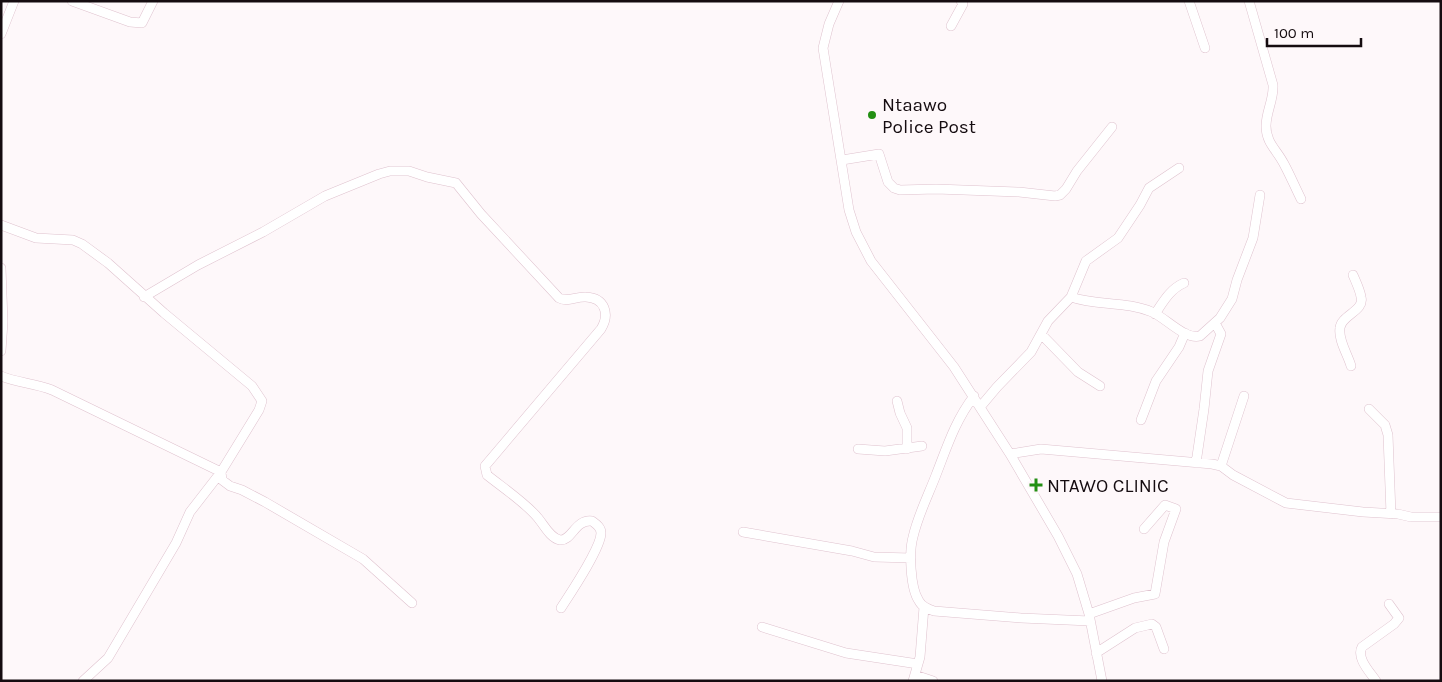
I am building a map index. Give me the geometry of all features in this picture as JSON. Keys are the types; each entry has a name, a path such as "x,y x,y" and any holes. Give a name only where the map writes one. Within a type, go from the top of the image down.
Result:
{"street":[{"path":"1,34 14,1"},
{"path":"72,1 130,22 142,23 153,1"},
{"path":"839,1 829,24 823,48 850,210 856,232 882,275 954,367 981,406 1058,536 1077,574 1089,618 1102,681"},
{"path":"951,26 963,4 961,1"},
{"path":"1189,1 1205,48"},
{"path":"1249,1 1273,85 1266,124 1267,135 1271,146 1284,164 1301,198"},
{"path":"842,160 878,154 888,182 894,188 900,190 936,189 1019,192 1055,196 1063,193 1077,171 1112,127"},
{"path":"981,406 1031,352 1048,321 1071,296 1086,261 1122,233 1140,205 1148,188 1179,168"},
{"path":"144,297 198,265 263,232 324,196 379,174 390,171 409,171 456,183 558,298 566,300 586,297 594,299 603,306 606,314 606,321 601,329 485,466 487,475 537,516 558,540 569,536 584,521 592,521 600,528 601,532 598,542 578,582 561,608"},
{"path":"1071,296 1087,302 1137,308 1155,314 1185,333 1197,337 1200,336 1220,318 1232,299 1253,238 1260,195"},
{"path":"1,224 36,238 73,240 82,244 108,263 144,297 252,386 262,401 260,410 221,472 190,512 176,543 108,658 83,681"},
{"path":"1,268 1,351"},
{"path":"1352,366 1340,336 1340,328 1342,323 1361,305 1362,298 1353,275"},
{"path":"1155,314 1176,286 1184,283"},
{"path":"1196,463 1208,371 1221,334 1215,323"},
{"path":"1141,420 1156,381 1179,347 1185,333"},
{"path":"1041,334 1078,372 1100,386"},
{"path":"1,376 12,381 37,384 52,390 221,472"},
{"path":"974,396 962,412 952,433 912,538 913,584 917,597 924,607 934,611 1021,618 1089,618 1134,598 1155,594 1164,542 1176,508 1165,506 1144,529"},
{"path":"1222,466 1244,396"},
{"path":"897,401 906,428 907,449"},
{"path":"1369,409 1385,425 1388,436 1391,514"},
{"path":"858,449 885,451 922,446"},
{"path":"1010,454 1041,449 1207,463 1222,466 1233,475 1286,503 1411,517 1441,517"},
{"path":"221,472 222,480 230,486 265,502 363,559 412,603"},
{"path":"743,532 852,551 874,558 911,558"},
{"path":"1376,681 1361,658 1360,651 1362,647 1394,624 1399,618 1389,604"},
{"path":"924,607 920,657 914,678 933,681"},
{"path":"1096,653 1135,628 1152,624 1156,627 1164,649"},
{"path":"762,627 846,653 918,664"}],"place":[{"name":"Ntaawo Police Post","path":"872,115"},
{"name":"NTAWO CLINIC","path":"1036,485"}]}
